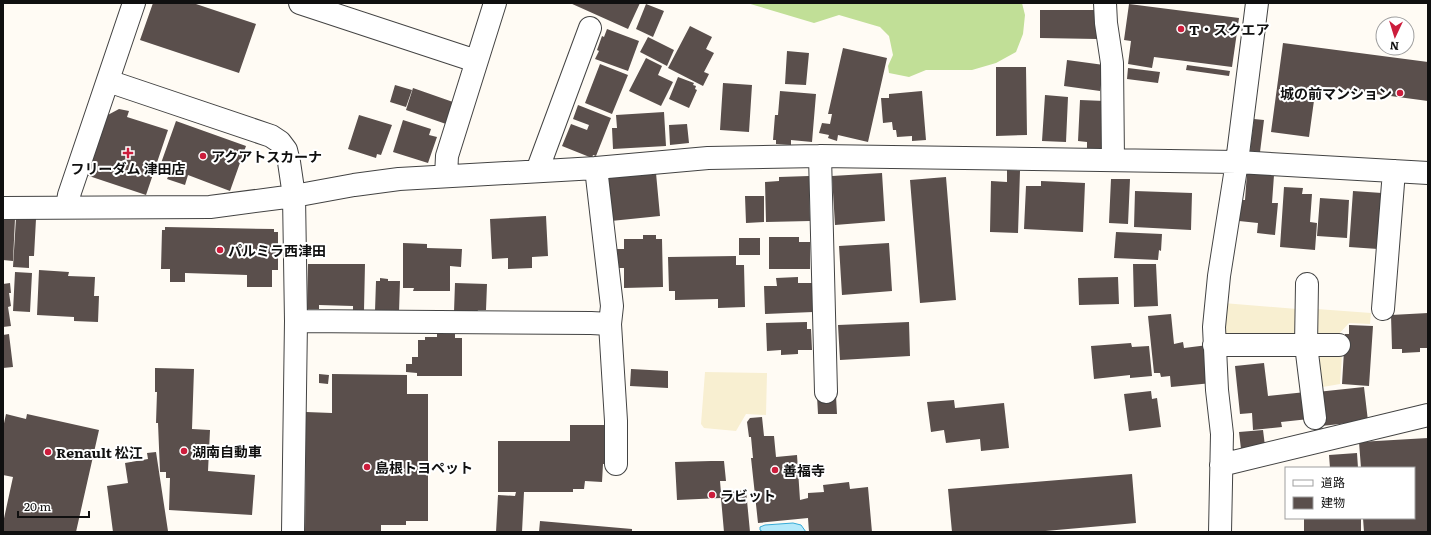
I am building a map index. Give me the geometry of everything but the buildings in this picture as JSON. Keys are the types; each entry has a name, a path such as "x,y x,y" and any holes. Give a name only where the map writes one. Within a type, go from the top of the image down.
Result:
{"street":[{"path":"67,207 69,195 134,3"},
{"path":"300,3 476,61"},
{"path":"446,176 447,156 495,3"},
{"path":"1105,3 1106,23 1112,63 1113,160"},
{"path":"1220,532 1222,434 1217,390 1214,327 1219,276 1237,162 1257,3"},
{"path":"537,171 590,28"},
{"path":"108,81 271,136 280,142 286,150 294,196 296,321 294,532"},
{"path":"820,156 826,392"},
{"path":"3,208 210,207 294,196 384,181 596,168 708,158 820,156 1237,162 1428,173"},
{"path":"596,168 612,306 610,324 616,421 616,464"},
{"path":"1383,309 1394,171"},
{"path":"1307,284 1306,346 1315,418"},
{"path":"296,321 610,324"},
{"path":"1214,345 1339,346"},
{"path":"1221,465 1428,415"}],"shaded area":[{"path":"1223,303 1297,309 1297,334 1295,336 1221,334"},
{"path":"1317,309 1371,313 1370,324 1349,323 1336,337 1317,337"},
{"path":"1342,355 1340,384 1317,388 1316,370 1320,357"},
{"path":"705,372 767,373 766,415 746,414 736,431 704,428 701,424"}],"green space":[{"path":"747,3 1022,3 1025,15 1023,34 1016,52 996,63 972,70 926,70 909,77 889,73 888,66 893,55 889,36 880,27 839,15 814,23"}],"water":[{"path":"793,523 801,525 806,532 763,532 760,530 760,527 765,525"}],"place":[{"name":"T・スクエア","path":"1181,29"},
{"name":"城の前マンション","path":"1400,93"},
{"name":"フリーダム 津田店","path":"128,153"},
{"name":"アクアトスカーナ","path":"203,156"},
{"name":"パルミラ西津田","path":"220,250"},
{"name":"湖南自動車","path":"184,451"},
{"name":"Renault 松江","path":"48,452"},
{"name":"島根トヨペット","path":"367,467"},
{"name":"善福寺","path":"775,470"},
{"name":"ラビット","path":"712,495"}]}
